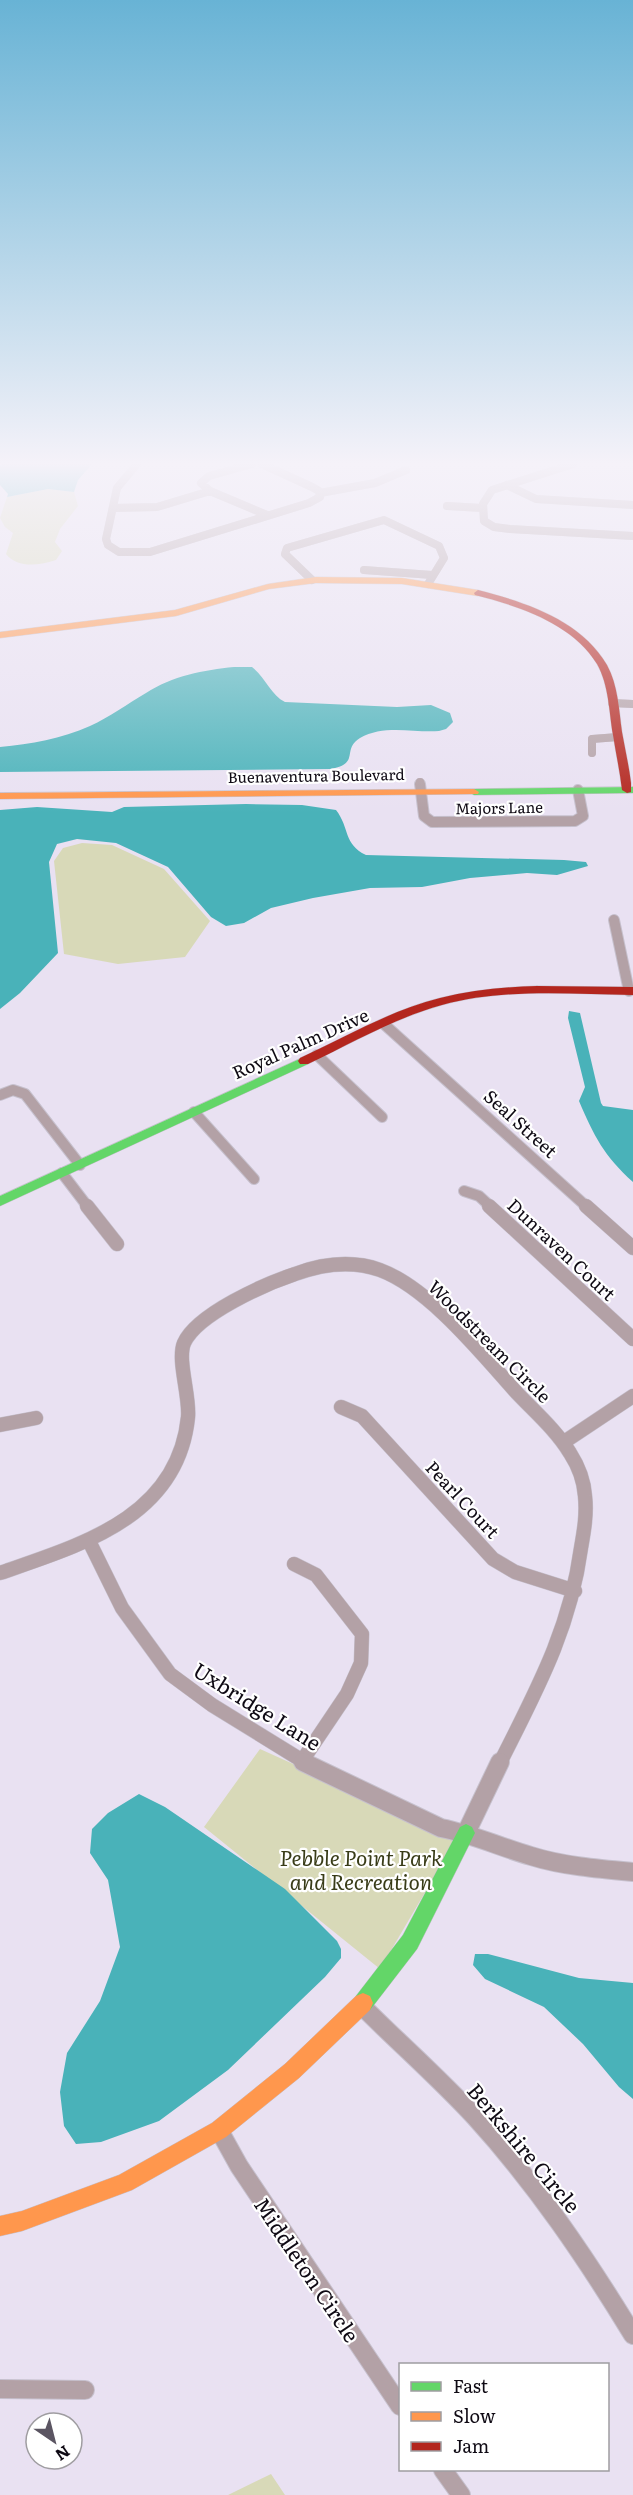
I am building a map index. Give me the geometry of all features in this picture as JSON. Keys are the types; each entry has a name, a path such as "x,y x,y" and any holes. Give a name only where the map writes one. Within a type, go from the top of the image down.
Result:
{"street":[{"path":"0,634 178,612 280,584 309,580"},
{"path":"435,580 527,608 570,631 594,653 607,675 618,737 630,786"},
{"path":"612,703 633,704"},
{"path":"592,753 592,739 618,737"},
{"name":"Buenaventura Boulevard","path":"0,796 421,786 630,786"},
{"name":"Buenaventura Boulevard","path":"421,786 578,790 630,786"},
{"name":"Majors Lane","path":"421,786 424,816 432,822 575,820 583,816 578,790"},
{"name":"Buenaventura Boulevard","path":"0,787 401,787"},
{"path":"614,920 631,991"},
{"name":"Royal Palm Drive","path":"0,1202 385,1024 442,1001 521,991 631,991"},
{"name":"Seal Street","path":"385,1024 633,1248"},
{"path":"317,1055 382,1117"},
{"path":"0,1095 13,1090 25,1094 80,1165"},
{"path":"194,1112 254,1179"},
{"path":"62,1173 117,1244"},
{"name":"Dunraven Court","path":"464,1191 479,1196 633,1339"},
{"name":"Woodstream Circle","path":"0,1573 113,1530 136,1512 158,1490 175,1465 190,1410 182,1349 188,1336 203,1319 280,1278 321,1265 364,1265 405,1282 433,1306 564,1442 584,1482 585,1519 575,1591 564,1626 545,1671 466,1833"},
{"path":"564,1442 633,1396"},
{"name":"Pearl Court","path":"341,1407 362,1416 493,1559 515,1572 575,1591"},
{"path":"0,1425 36,1418"},
{"name":"Uxbridge Lane","path":"89,1541 122,1608 170,1674 212,1705 302,1761 441,1828 466,1833"},
{"path":"294,1564 316,1575 362,1634 361,1663 347,1694 302,1761"},
{"path":"0,2226 22,2221 125,2183 219,2130 292,2071 361,2005 410,1942 466,1833 532,1857 600,1869 633,1872"},
{"name":"Berkshire Circle","path":"361,2005 474,2116 526,2179 590,2264 633,2335"},
{"name":"Middleton Circle","path":"219,2130 239,2166 399,2405"},
{"path":"0,2389 85,2390"},
{"path":"444,2471 460,2495"}],"green space":[{"path":"82,843 112,845 164,869 210,921 185,957 118,964 64,954 54,861 63,848"},
{"name":"Pebble Point Park and Recreation","path":"260,1749 457,1838 380,1969 204,1827"},
{"path":"271,2474 285,2495 228,2495"}],"water":[{"path":"252,667 285,702 397,707 431,705 450,713 453,722 446,729 439,731 389,730 369,734 355,743 346,763 331,769 0,772 0,747 57,738 79,731 166,682 200,672"},
{"path":"302,805 336,810 350,841 366,855 564,860 586,862 588,866 557,875 527,873 470,878 422,887 370,888 271,908 244,923 226,926 211,917 168,867 116,843 77,839 57,844 49,862 58,953 20,993 0,1009 0,810 37,807 112,812 124,807"},
{"path":"569,1011 580,1013 601,1103 603,1106 633,1110 633,1182 614,1163 601,1145 579,1101 585,1087 568,1018"},
{"path":"139,1794 165,1807 285,1889 337,1941 341,1949 341,1958 325,1977 228,2070 159,2121 101,2142 76,2144 64,2126 60,2092 67,2053 100,2001 120,1947 108,1880 90,1853 92,1829 108,1813"},
{"path":"475,1954 488,1954 579,1978 633,1983 633,2099 619,2087 583,2044 544,2007 485,1979 473,1965"}],"traffic: fast":[{"path":"474,792 633,790"},
{"path":"0,1201 304,1061"},
{"path":"363,2003 410,1942 466,1833"}],"traffic: slow":[{"path":"0,635 176,613 268,587 313,580"},
{"path":"353,580 402,581 478,593"},
{"path":"0,796 474,792"},
{"path":"0,2226 22,2221 125,2183 219,2130 292,2071 363,2003"}],"traffic: jam":[{"path":"478,593 512,602 548,617 580,638 592,651 602,665 610,689 627,790"},
{"path":"304,1061 407,1013 465,996 537,990 633,991"}]}
